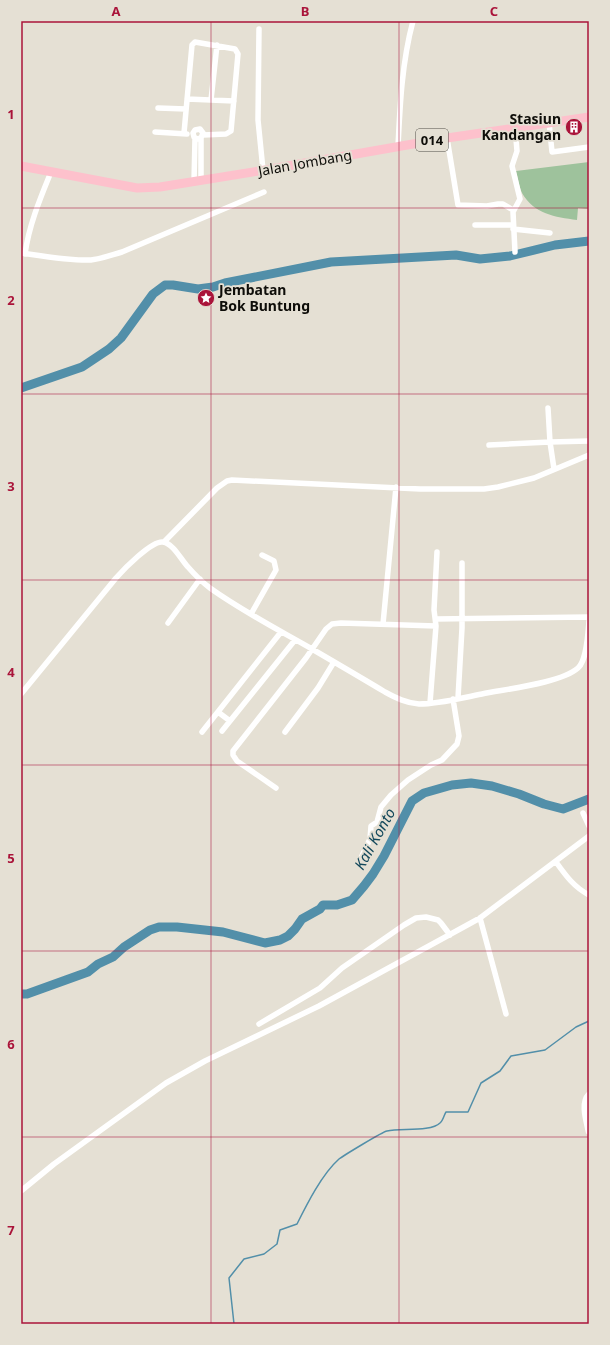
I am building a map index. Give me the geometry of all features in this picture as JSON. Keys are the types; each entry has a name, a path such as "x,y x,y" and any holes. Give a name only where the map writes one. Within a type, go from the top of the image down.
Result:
{"main road":[{"name":"Jalan Jombang","path":"21,166 137,188 160,187 446,138 589,117"}],"street":[{"path":"398,147 399,117 404,66 413,21"},
{"path":"260,30 258,120 264,170"},
{"path":"155,132 184,133 198,136 226,134 230,132 238,53 235,49 217,45 193,43 184,133"},
{"path":"211,100 217,45"},
{"path":"187,99 234,101"},
{"path":"158,108 186,109"},
{"path":"549,122 552,152 589,146"},
{"path":"515,127 517,151 512,166 520,199 513,210 515,252"},
{"path":"198,136 198,181"},
{"path":"446,138 458,205 487,206 503,204 513,210"},
{"path":"50,172 32,222 23,254 90,260 102,258 122,252 264,192"},
{"path":"475,225 513,227 550,233"},
{"path":"548,408 550,442 554,469"},
{"path":"489,445 589,441"},
{"path":"21,694 116,578 133,560 150,547 160,542 164,542 217,488 227,481 463,490 498,487 534,478 589,455"},
{"path":"383,624 396,487"},
{"path":"164,542 174,549 200,579 221,595 295,640 399,699 411,703 430,703 536,684 574,671 580,667 582,662 587,641 589,621"},
{"path":"430,703 436,626 434,610 437,552"},
{"path":"251,614 276,570 274,562 262,555"},
{"path":"361,858 370,839 371,826 379,818 379,812 383,803 408,780 431,765 442,760 457,744 459,736 456,699 462,619 462,563"},
{"path":"168,623 200,579"},
{"path":"436,619 589,617"},
{"path":"276,788 237,760 233,755 233,751 322,634 332,624 341,623 436,626"},
{"path":"202,732 281,632"},
{"path":"222,731 295,640"},
{"path":"285,732 318,688 334,662"},
{"path":"218,712 230,721"},
{"path":"583,813 589,826"},
{"path":"21,1191 54,1164 166,1083 205,1061 319,1006 480,918 589,836"},
{"path":"556,862 574,886 589,895"},
{"path":"259,1024 320,988 342,968 416,918 426,917 438,920 450,935"},
{"path":"480,918 506,1014"},
{"path":"589,1095 585,1105 589,1131"}],"green space":[{"path":"589,162 589,209 578,208 577,220 553,216 539,210 527,200 522,193 516,171"}],"waterway":[{"path":"21,388 82,367 109,349 121,338 153,294 165,285 198,289 331,262 456,255 480,259 510,256 555,245 589,241"},
{"name":"Kali Konto","path":"21,994 27,994 88,972 98,964 113,957 124,947 150,930 159,927 177,927 223,932 265,943 280,940 288,936 302,919 320,909 323,905 337,905 352,900 373,874 384,856 412,801 424,793 452,785 471,783 492,786 563,809 589,799"},
{"path":"234,1324 229,1278 244,1259 264,1254 277,1244 280,1230 297,1224 321,1181 339,1159 384,1132 393,1130 430,1128 441,1122 446,1112 468,1112 481,1083 500,1071 511,1056 545,1050 576,1027 589,1021"}],"place":[{"name":"Stasiun Kandangan","path":"574,127"},
{"name":"Jembatan Bok Buntung","path":"206,298"}]}
